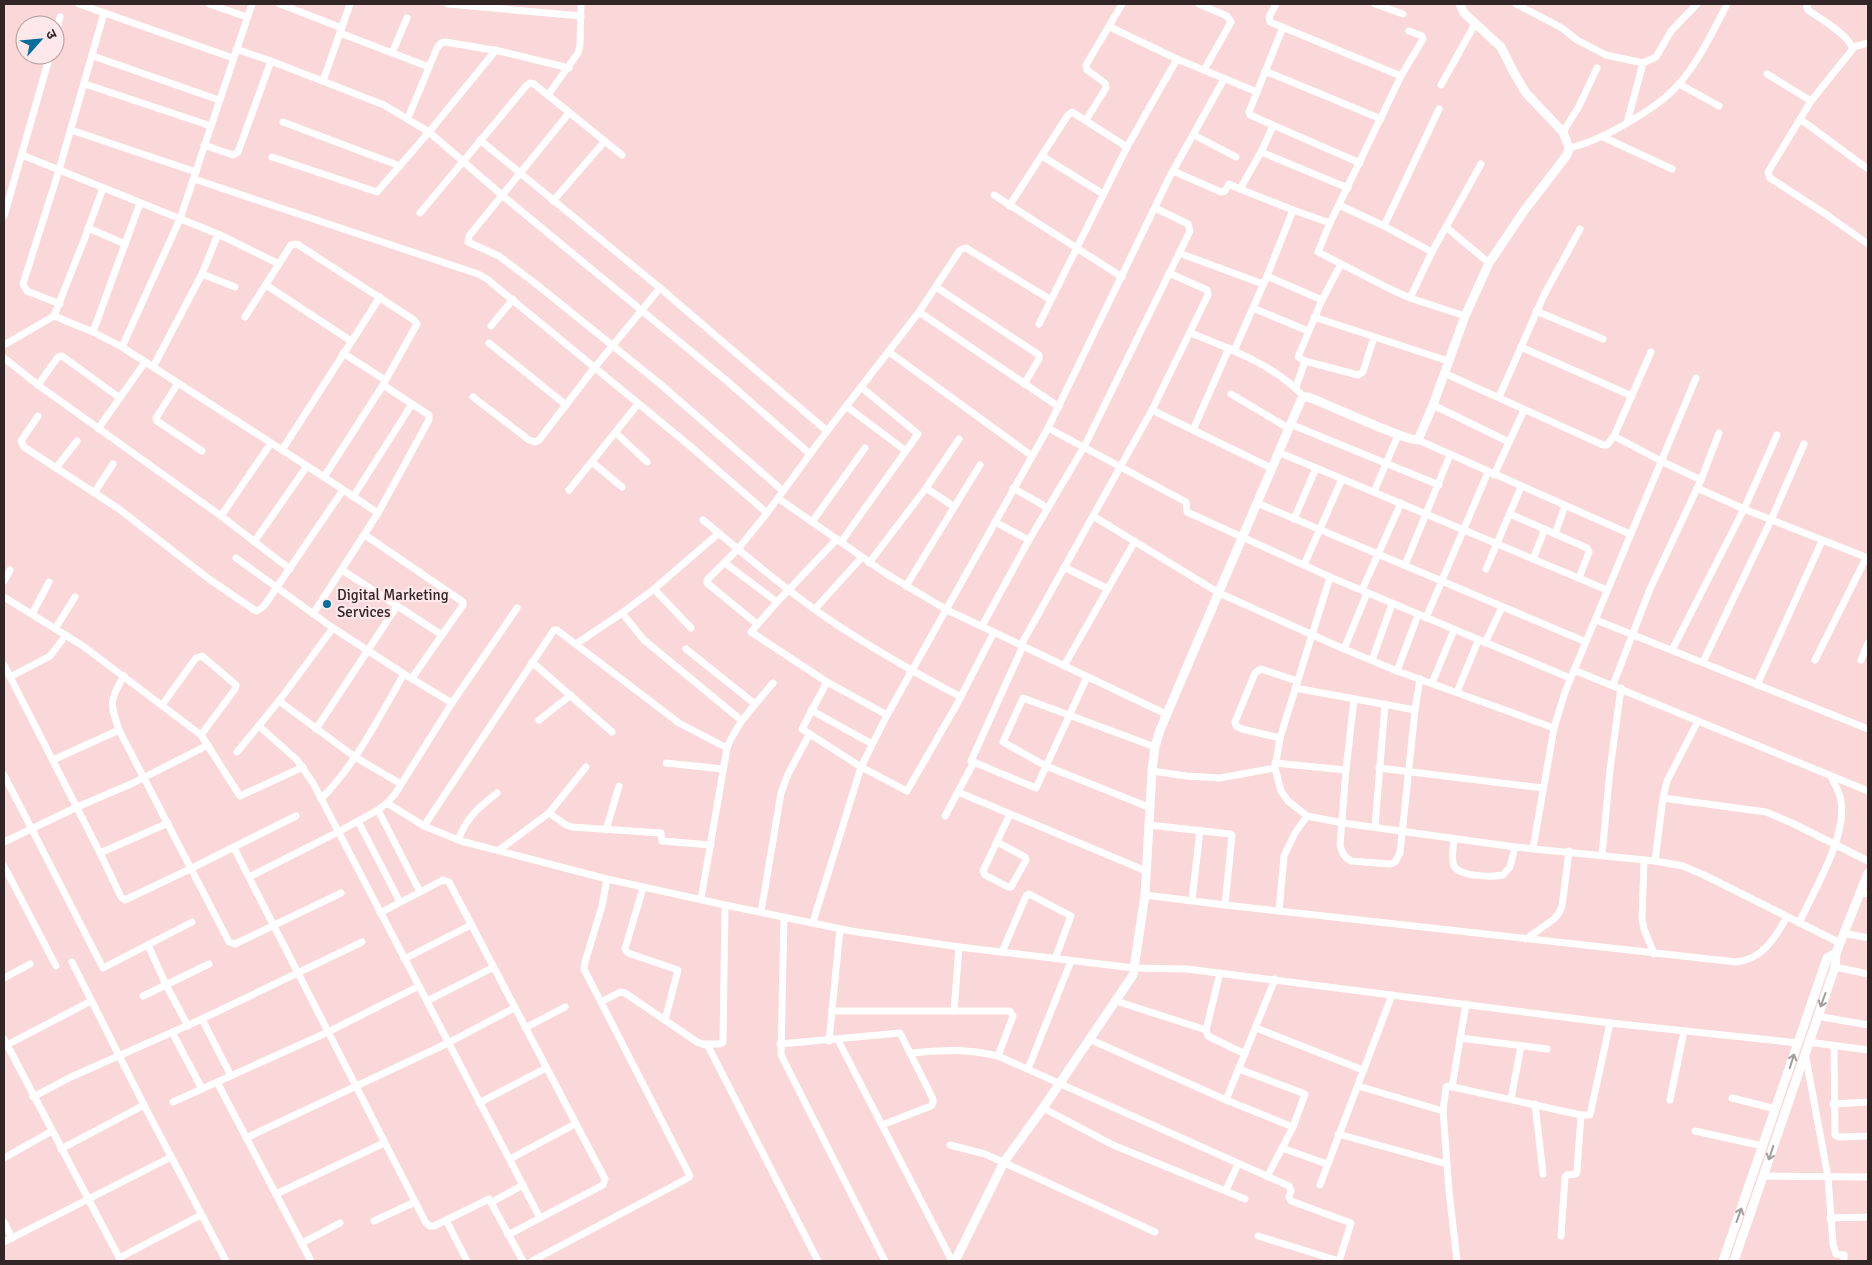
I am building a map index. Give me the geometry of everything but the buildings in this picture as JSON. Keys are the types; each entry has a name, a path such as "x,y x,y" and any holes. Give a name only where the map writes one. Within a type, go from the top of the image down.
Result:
{"street":[{"path":"79,4 233,58"},
{"path":"209,4 247,17"},
{"path":"122,346 180,218 252,4"},
{"path":"280,4 429,67"},
{"path":"323,81 350,4"},
{"path":"448,4 581,16"},
{"path":"540,4 540,13"},
{"path":"548,95 578,54 581,4"},
{"path":"1086,120 1106,88 1105,83 1087,70 1086,66 1122,4"},
{"path":"1199,4 1227,16 1231,22 1204,70"},
{"path":"1276,4 1268,20 1401,76"},
{"path":"1375,4 1403,14"},
{"path":"1418,440 1433,405 1465,316 1489,263 1524,211 1567,155 1569,148 1563,132 1526,93 1516,79 1502,47 1464,13 1460,4"},
{"path":"1516,4 1562,28 1577,40 1606,55 1642,63 1656,57 1671,31 1697,4"},
{"path":"1569,148 1587,144 1603,137 1660,101 1679,84 1697,57 1727,4"},
{"path":"1807,4 1809,11 1841,34 1853,47"},
{"path":"60,304 27,292 23,284 60,170 104,13"},
{"path":"392,52 407,18"},
{"path":"1441,85 1475,24"},
{"path":"1110,26 1177,59 1257,92"},
{"path":"1283,27 1249,112 1250,115 1360,164"},
{"path":"1409,31 1422,36 1424,39 1401,76 1330,223 1318,252 1410,298 1465,316"},
{"path":"408,118 437,48 445,42 496,50 569,68"},
{"path":"1868,43 1853,47 1811,101 1768,172 1770,178 1827,214 1868,244"},
{"path":"236,49 270,60 384,105 429,132 502,196 727,381 810,454"},
{"path":"272,157 377,192 496,50"},
{"path":"92,56 219,100"},
{"path":"1039,324 1127,146 1177,59"},
{"path":"204,145 233,155 238,152 270,60"},
{"path":"1627,123 1642,63"},
{"path":"4,216 47,65"},
{"path":"1563,132 1579,106 1597,68"},
{"path":"1265,71 1381,119"},
{"path":"1767,74 1811,101"},
{"path":"813,922 861,767 872,744 1048,428 1173,171 1224,79"},
{"path":"85,84 211,126"},
{"path":"420,213 528,84 534,84 622,155"},
{"path":"1679,84 1719,106"},
{"path":"1384,226 1439,108"},
{"path":"569,113 469,236 468,242 499,256 536,284 665,389 782,491"},
{"path":"1010,206 1070,114 1074,113 1127,146"},
{"path":"1800,119 1868,169"},
{"path":"282,122 400,166"},
{"path":"1240,189 1273,126"},
{"path":"71,130 195,176 478,274 496,285 513,299 690,446 767,513"},
{"path":"1194,135 1236,157"},
{"path":"1603,137 1672,169"},
{"path":"480,140 660,288 826,431"},
{"path":"553,201 604,142"},
{"path":"1261,152 1348,188"},
{"path":"22,155 218,234 279,264"},
{"path":"1042,156 1103,194"},
{"path":"1410,298 1432,252 1481,164"},
{"path":"1173,171 1221,192 1225,191 1229,184 1330,223"},
{"path":"4,345 54,316 103,188"},
{"path":"994,195 1122,277"},
{"path":"93,332 140,203"},
{"path":"1340,205 1432,252"},
{"path":"982,626 1029,540 1084,447 1190,231 1190,227 1155,208"},
{"path":"1193,430 1264,284 1293,210"},
{"path":"1446,227 1489,263"},
{"path":"88,228 125,244"},
{"path":"1499,398 1544,294 1580,230"},
{"path":"153,367 202,274 218,234"},
{"path":"245,317 291,246 297,244 380,297 418,324 324,477"},
{"path":"757,624 707,583 707,580 738,549 767,513 826,431 919,312 960,250 966,248 1051,300"},
{"path":"1179,253 1264,284"},
{"path":"1341,264 1322,300 1298,354 1300,360 1358,375 1361,374 1374,337"},
{"path":"1087,677 1036,788 971,761 1022,645 1152,410 1191,333 1209,292 1170,273"},
{"path":"202,274 235,287"},
{"path":"1267,276 1322,300"},
{"path":"266,285 351,341"},
{"path":"936,287 1039,355 1024,384"},
{"path":"473,397 529,440 535,442 539,440 595,367 660,288"},
{"path":"282,450 380,297"},
{"path":"491,326 513,299"},
{"path":"1253,308 1308,331"},
{"path":"1536,311 1603,339"},
{"path":"919,312 1059,407"},
{"path":"54,316 122,346 378,513"},
{"path":"1314,317 1448,362"},
{"path":"1191,333 1269,369 1296,388 1304,397 1398,435 1415,441 1418,440 1630,534"},
{"path":"488,343 566,405"},
{"path":"1521,347 1632,396"},
{"path":"889,352 1032,456"},
{"path":"1444,372 1603,445 1610,443 1614,436 1651,352"},
{"path":"313,614 365,535 429,420 428,415 343,353"},
{"path":"38,385 58,357 62,356 120,398"},
{"path":"4,358 98,429 221,516 290,569"},
{"path":"1296,388 1305,361"},
{"path":"98,429 144,362"},
{"path":"1533,848 1554,728 1570,678 1596,620 1606,590 1696,378"},
{"path":"178,383 156,418 157,421 202,450"},
{"path":"861,387 917,432 918,436 839,541 776,602 751,630 752,634 827,682 887,715"},
{"path":"1230,394 1289,426 1439,485"},
{"path":"953,1261 1004,1162 1129,982 1134,968 1145,895 1155,747 1166,714 1289,426 1304,397"},
{"path":"354,497 412,404"},
{"path":"568,490 638,404"},
{"path":"1433,405 1509,442"},
{"path":"846,406 906,451"},
{"path":"1152,410 1271,468"},
{"path":"1426,618 1463,530 1524,410"},
{"path":"38,416 21,444 119,509 208,579 253,609 261,609 343,490"},
{"path":"1048,428 1186,502 1187,512 1364,592 1570,678"},
{"path":"616,433 647,462"},
{"path":"1613,685 1665,555 1697,488 1719,433"},
{"path":"1374,492 1398,435"},
{"path":"1672,650 1744,509 1778,435"},
{"path":"1614,436 1700,480"},
{"path":"869,563 926,488 959,439"},
{"path":"56,468 77,441"},
{"path":"221,516 271,443"},
{"path":"1704,662 1804,444"},
{"path":"812,522 865,448"},
{"path":"1278,452 1606,590"},
{"path":"1405,565 1450,455"},
{"path":"592,462 622,487"},
{"path":"94,493 114,464"},
{"path":"906,586 980,465"},
{"path":"254,542 307,466"},
{"path":"1294,519 1316,468"},
{"path":"1304,565 1342,479"},
{"path":"1486,569 1521,487"},
{"path":"926,488 954,506"},
{"path":"1013,488 1048,508"},
{"path":"1697,488 1770,520 1867,558 1816,660"},
{"path":"778,498 869,563 947,610 1166,714"},
{"path":"1257,502 1586,642"},
{"path":"1344,649 1378,554 1401,503"},
{"path":"1555,534 1565,506"},
{"path":"1510,514 1589,550 1579,578"},
{"path":"1093,516 1219,593 1397,671 1554,728"},
{"path":"703,520 789,589 844,630 960,697"},
{"path":"995,522 1029,540"},
{"path":"1533,559 1544,529"},
{"path":"576,644 654,589 719,533"},
{"path":"365,535 462,600 463,605 412,678"},
{"path":"1064,666 1135,540"},
{"path":"1757,685 1822,541"},
{"path":"815,609 862,557"},
{"path":"236,558 332,628 452,703"},
{"path":"725,563 776,602"},
{"path":"1064,567 1108,589"},
{"path":"4,582 10,570"},
{"path":"342,570 442,634"},
{"path":"1330,577 1280,738 1275,765 1281,791 1288,800 1307,816 1343,823 1515,847 1655,861 1693,870 1840,942"},
{"path":"32,614 49,582"},
{"path":"654,589 691,628"},
{"path":"55,629 75,597"},
{"path":"4,598 66,635 124,676 201,735 240,796 303,767"},
{"path":"1372,660 1392,604"},
{"path":"316,729 397,606"},
{"path":"1457,692 1481,642 1502,607"},
{"path":"249,877 338,832 378,810 386,803 401,784 452,703 517,608"},
{"path":"622,613 644,640 742,720"},
{"path":"1397,671 1418,615"},
{"path":"1596,620 1868,729"},
{"path":"237,752 279,701 332,628"},
{"path":"424,826 554,630 557,630 576,644 679,723 727,748"},
{"path":"1432,684 1454,630"},
{"path":"827,682 802,728 804,732 861,767 907,791 994,632"},
{"path":"10,677 50,656 66,635"},
{"path":"1861,660 1868,643"},
{"path":"686,649 755,704"},
{"path":"162,705 196,658 202,656 236,685 201,735"},
{"path":"532,662 612,732"},
{"path":"4,665 121,897 125,900 296,816"},
{"path":"1280,738 1236,726 1235,722 1255,673 1261,669 1296,685 1354,699 1415,710"},
{"path":"1574,670 1622,688 1868,791"},
{"path":"322,799 340,779 355,757 404,674"},
{"path":"124,676 112,701 119,730 229,942 235,944 341,893"},
{"path":"1354,699 1340,845 1345,857 1351,860 1390,864 1395,862 1400,853 1420,679"},
{"path":"702,899 727,748 742,720 773,683"},
{"path":"1602,855 1610,770 1622,688"},
{"path":"539,720 571,695"},
{"path":"1151,808 1046,766 1002,742 1023,698 1155,747"},
{"path":"279,701 355,757 401,784"},
{"path":"1375,827 1385,704"},
{"path":"812,710 872,744"},
{"path":"1655,861 1667,781 1698,721"},
{"path":"258,726 303,767 322,799 540,1218"},
{"path":"53,760 119,730"},
{"path":"761,912 781,793 788,774 809,735"},
{"path":"4,842 144,777 208,744"},
{"path":"945,816 974,762"},
{"path":"666,763 723,769"},
{"path":"1152,771 1220,778 1275,765 1346,770"},
{"path":"499,850 548,813 586,767"},
{"path":"1379,768 1543,788"},
{"path":"4,774 103,968 192,922"},
{"path":"1799,923 1836,845 1840,832 1841,799 1831,776"},
{"path":"606,830 619,786"},
{"path":"958,792 1146,871"},
{"path":"458,840 468,818 497,793"},
{"path":"1663,798 1766,812 1868,861"},
{"path":"386,803 424,826 458,840 643,888 840,929 1055,959 1134,968 1187,969 1684,1031 1798,1043"},
{"path":"378,810 420,892"},
{"path":"548,813 566,825 606,830 661,833 662,841 711,845"},
{"path":"997,842 1025,857 1026,860 1011,887 983,873 997,842 1010,814"},
{"path":"1279,911 1284,856 1295,833 1307,816"},
{"path":"358,821 400,902"},
{"path":"100,853 168,823"},
{"path":"1149,825 1232,835 1225,906"},
{"path":"1192,900 1200,830"},
{"path":"1454,839 1452,861 1455,868 1465,874 1503,875 1510,866 1515,847"},
{"path":"234,848 426,1223 434,1226 487,1199 492,1202 523,1261"},
{"path":"1526,939 1559,913 1562,906 1569,851"},
{"path":"1644,860 1642,918 1644,929 1654,954"},
{"path":"4,866 56,966"},
{"path":"1734,1261 1835,966 1836,953 1844,933 1865,894 1868,873"},
{"path":"532,1261 690,1176 584,968 602,906 607,879"},
{"path":"380,913 446,880 605,1178 604,1185 508,1235"},
{"path":"643,888 625,949 628,953 678,970 665,1020"},
{"path":"1002,952 1026,896 1029,894 1071,916 1055,959"},
{"path":"1145,895 1225,906 1736,962 1753,958 1764,951 1787,917"},
{"path":"601,1002 622,992 697,1042 720,1044 723,1042 725,905"},
{"path":"784,917 780,1044 782,1060 885,1261"},
{"path":"404,959 471,925"},
{"path":"829,1041 840,929"},
{"path":"1844,933 1868,938"},
{"path":"34,1097 71,1077 188,1026 362,942"},
{"path":"148,944 166,985 188,1026"},
{"path":"954,1011 959,947"},
{"path":"1723,1261 1827,958 1836,953"},
{"path":"1028,1069 1070,960"},
{"path":"72,962 226,1261"},
{"path":"4,978 30,964"},
{"path":"143,996 209,964"},
{"path":"1835,966 1868,974"},
{"path":"427,1001 492,968"},
{"path":"1220,973 1206,1030 1208,1036 1245,1054"},
{"path":"1226,1100 1275,979"},
{"path":"173,1102 328,1032 419,986"},
{"path":"1320,1184 1392,994"},
{"path":"91,1000 5,1042 120,1260 201,1215"},
{"path":"1116,1001 1206,1030"},
{"path":"1452,1087 1466,1004"},
{"path":"525,1028 565,1007"},
{"path":"246,1138 448,1043 514,1008"},
{"path":"832,1010 1012,1012 1013,1016 998,1056"},
{"path":"1817,1016 1868,1025"},
{"path":"202,1019 231,1076"},
{"path":"1457,1261 1443,1111 1446,1087 1588,1116 1592,1113 1610,1022"},
{"path":"1256,1028 1363,1070"},
{"path":"1670,1100 1684,1031"},
{"path":"172,1032 202,1089"},
{"path":"780,1044 829,1041 897,1032 902,1036 933,1099 933,1103 931,1106 882,1125"},
{"path":"1460,1038 1547,1049"},
{"path":"838,1040 953,1261"},
{"path":"1089,1040 1293,1127"},
{"path":"1808,1042 1868,1050"},
{"path":"704,1044 709,1049 818,1261"},
{"path":"1511,1099 1521,1046"},
{"path":"1834,1046 1834,1135 1839,1137 1868,1136"},
{"path":"910,1053 953,1049 976,1051 998,1056 1266,1177 1290,1186 1289,1198 1291,1201 1351,1223 1339,1261 1258,1236"},
{"path":"1805,1052 1828,1177 1830,1218 1835,1251 1836,1254 1844,1256 1844,1261"},
{"path":"479,1103 546,1068"},
{"path":"1239,1069 1305,1094 1293,1127 1266,1177"},
{"path":"217,1082 311,1261"},
{"path":"1358,1086 1443,1111"},
{"path":"1732,1098 1776,1109"},
{"path":"1834,1104 1868,1102"},
{"path":"1535,1104 1543,1174"},
{"path":"61,1149 144,1105"},
{"path":"1043,1108 1113,1145 1245,1199"},
{"path":"1561,1236 1565,1177 1576,1174 1577,1171 1581,1115"},
{"path":"510,1159 575,1124"},
{"path":"1695,1130 1763,1146"},
{"path":"4,1158 52,1131"},
{"path":"1338,1134 1447,1164"},
{"path":"276,1194 384,1143"},
{"path":"950,1145 967,1148 1004,1162 1082,1200 1155,1232"},
{"path":"1282,1148 1327,1164"},
{"path":"4,1242 171,1157"},
{"path":"1226,1190 1238,1164"},
{"path":"1764,1176 1868,1177"},
{"path":"492,1202 523,1185"},
{"path":"374,1221 416,1202"},
{"path":"1830,1218 1868,1217"},
{"path":"446,1220 467,1261"},
{"path":"4,1222 12,1238"},
{"path":"302,1243 340,1223"}],"place":[{"name":"Digital Marketing Services","path":"327,604"}]}
